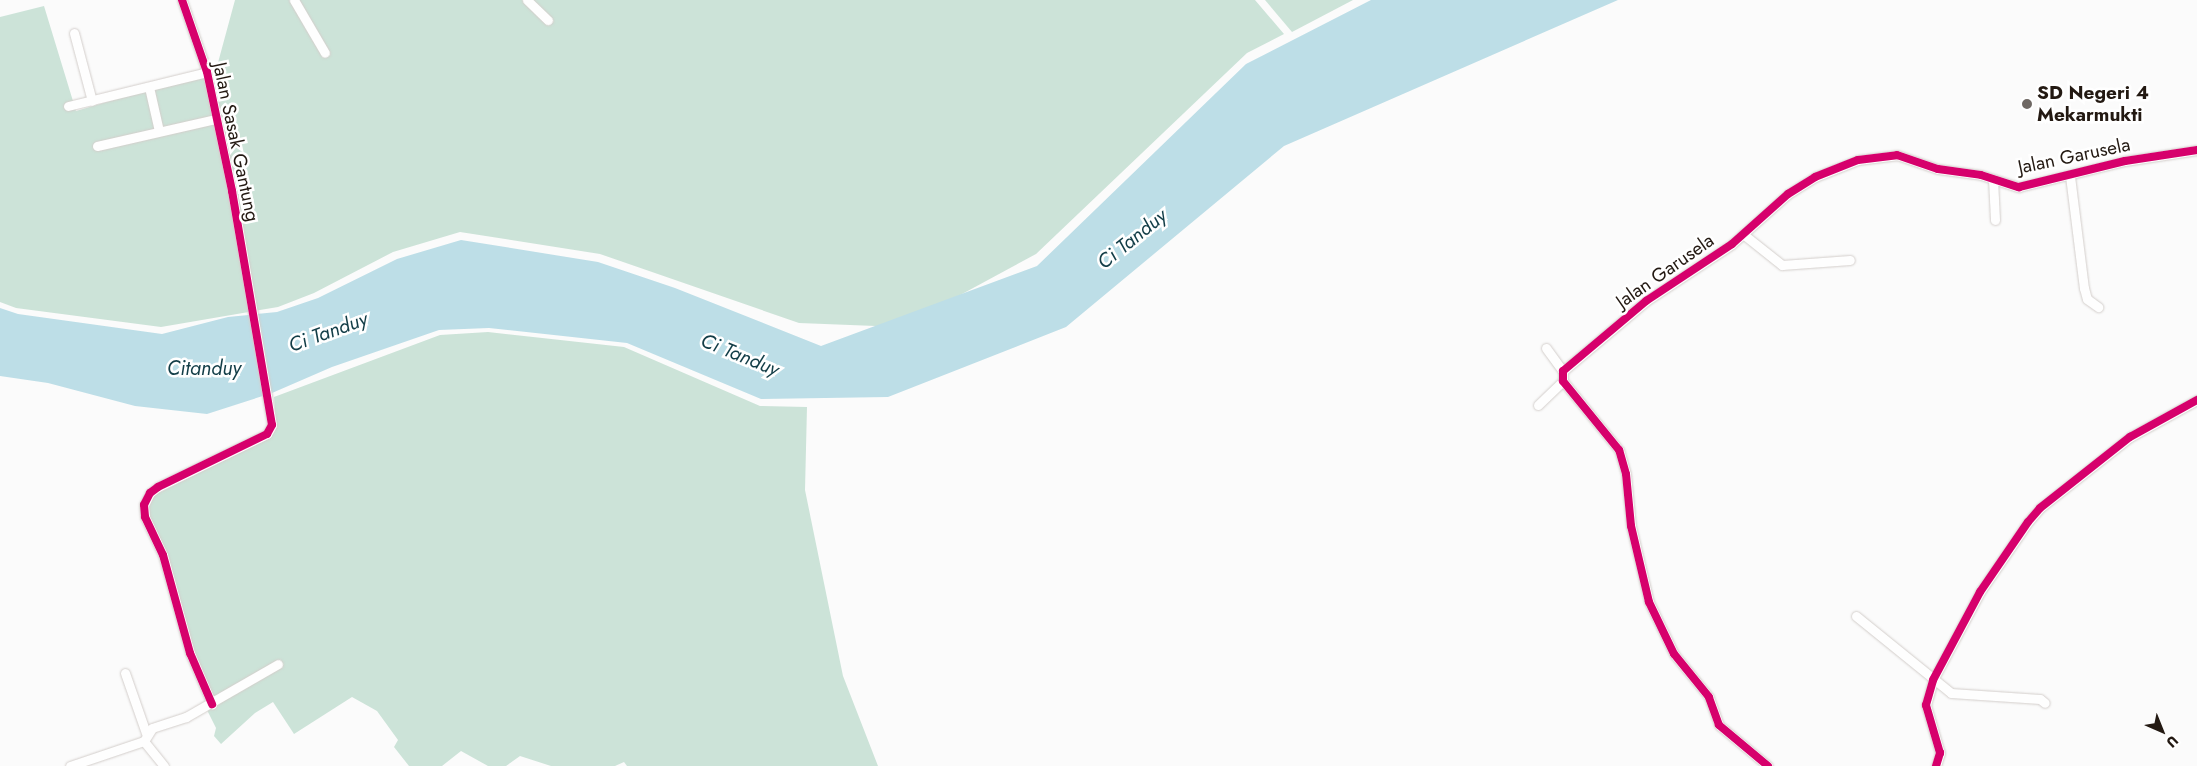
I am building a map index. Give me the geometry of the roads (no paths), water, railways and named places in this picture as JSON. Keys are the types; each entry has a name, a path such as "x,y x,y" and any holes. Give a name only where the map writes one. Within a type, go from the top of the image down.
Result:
{"street":[{"name":"Jalan Sasak Gantung","path":"182,0 207,72 250,292 271,407 272,425 267,434 170,479 150,493 144,506 145,517 163,554 190,653 212,704"},
{"path":"294,0 325,53"},
{"path":"527,0 548,20"},
{"path":"74,33 92,101"},
{"path":"68,106 207,72"},
{"path":"149,87 159,131"},
{"path":"97,146 216,119"},
{"name":"Jalan Garusela","path":"1564,372 1646,301 1743,234 1794,190 1815,177 1858,160 1897,156 1938,169 1993,179 2020,187 2125,161 2197,150"},
{"path":"2070,176 2084,288 2087,299 2098,307"},
{"path":"1993,179 1995,220"},
{"path":"1743,234 1782,265 1850,260"},
{"path":"1538,405 1563,381 1564,372 1546,348"},
{"path":"1563,381 1619,450 1626,474 1631,526 1649,602 1674,654 1709,697 1719,725 1768,766"},
{"path":"1936,766 1940,753 1926,705 1933,680 1980,592 2033,514 2130,437 2197,400"},
{"path":"1856,616 1933,680 1951,692 2040,699 2046,703"},
{"path":"70,766 145,737 212,704 278,664"},
{"path":"125,673 145,737 164,766"}],"water":[{"path":"1371,0 1618,0 1284,146 1066,327 888,397 761,399 627,343 489,328 439,330 332,367 272,393 207,414 135,406 48,383 0,376 0,308 18,314 162,334 228,317 277,312 318,298 397,259 461,240 598,262 675,288 821,346 1037,266 1246,64"}],"place":[{"name":"SD Negeri 4 Mekarmukti","path":"2027,104"}],"water label":[{"name":"Ci Tanduy","path":"1132,239"},
{"name":"Ci Tanduy","path":"328,332"},
{"name":"Ci Tanduy","path":"740,355"},
{"name":"Citanduy","path":"204,368"}]}
